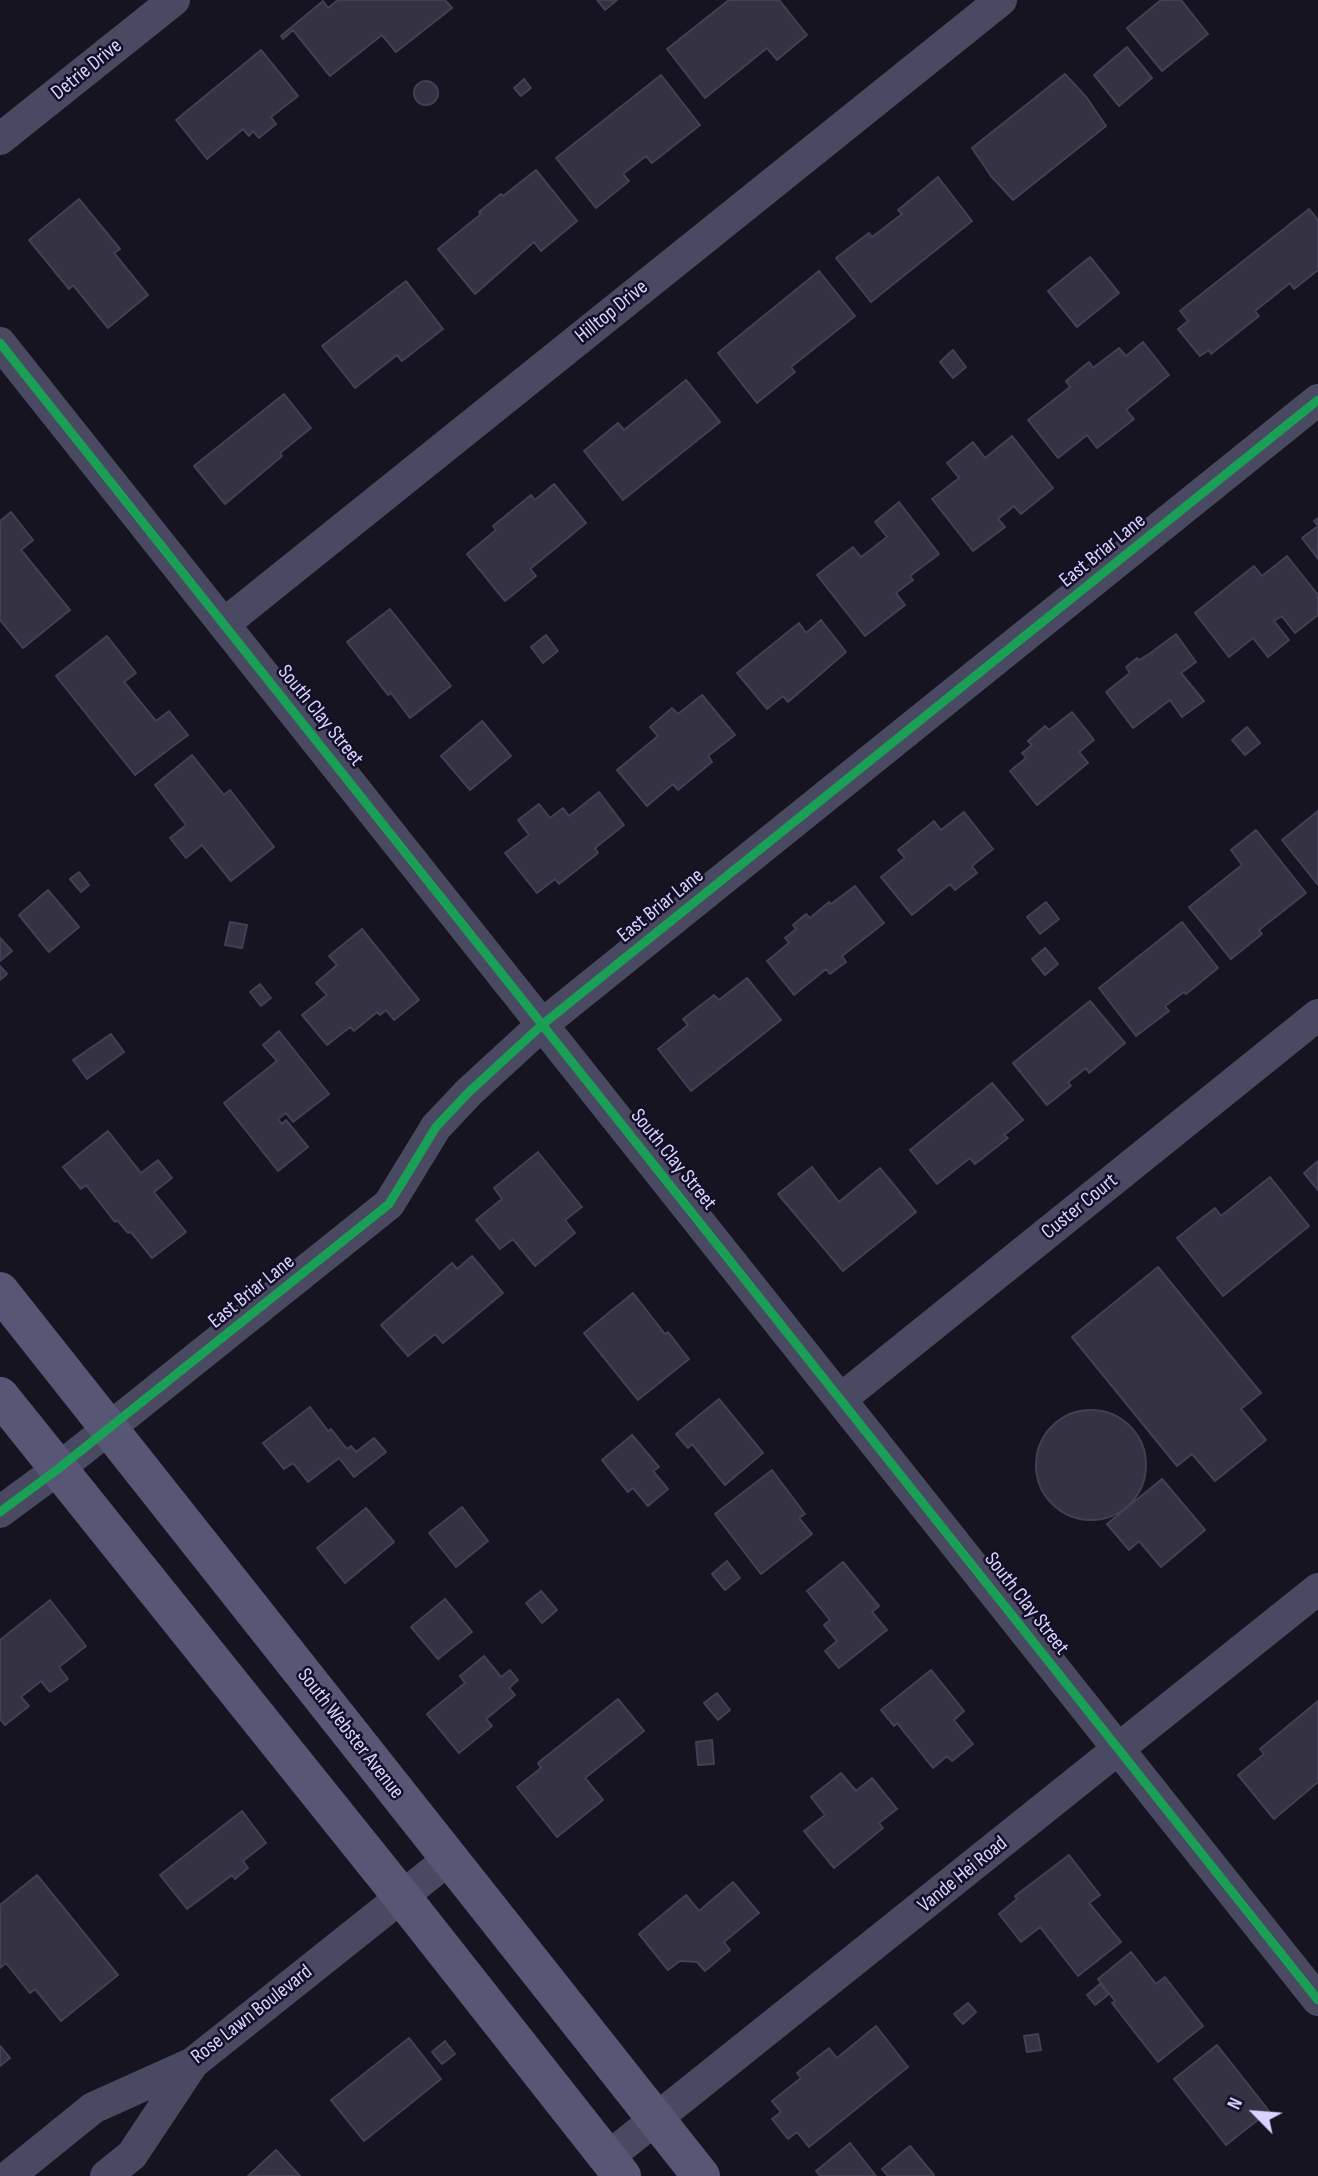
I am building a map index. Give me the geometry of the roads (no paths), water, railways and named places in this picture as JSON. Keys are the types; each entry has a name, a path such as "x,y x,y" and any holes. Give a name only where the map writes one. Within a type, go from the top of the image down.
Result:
{"main road":[{"name":"South Webster Avenue","path":"0,1291 701,2176"},
{"path":"0,1396 615,2167"}],"street":[{"name":"Detrie Drive","path":"0,139 174,0"},
{"name":"Hilltop Drive","path":"224,624 1001,0"},
{"name":"South Clay Street","path":"0,343 1318,2000"},
{"name":"East Briar Lane","path":"0,1512 58,1469 389,1204 436,1127 468,1092 543,1024 1318,400"},
{"name":"Custer Court","path":"841,1399 1318,1014"},
{"name":"Vande Hei Road","path":"615,2167 656,2120 1318,1590"},
{"name":"Rose Lawn Boulevard","path":"9,2176 93,2108 193,2063 450,1859"},
{"path":"106,2176 132,2155 193,2063"}]}
